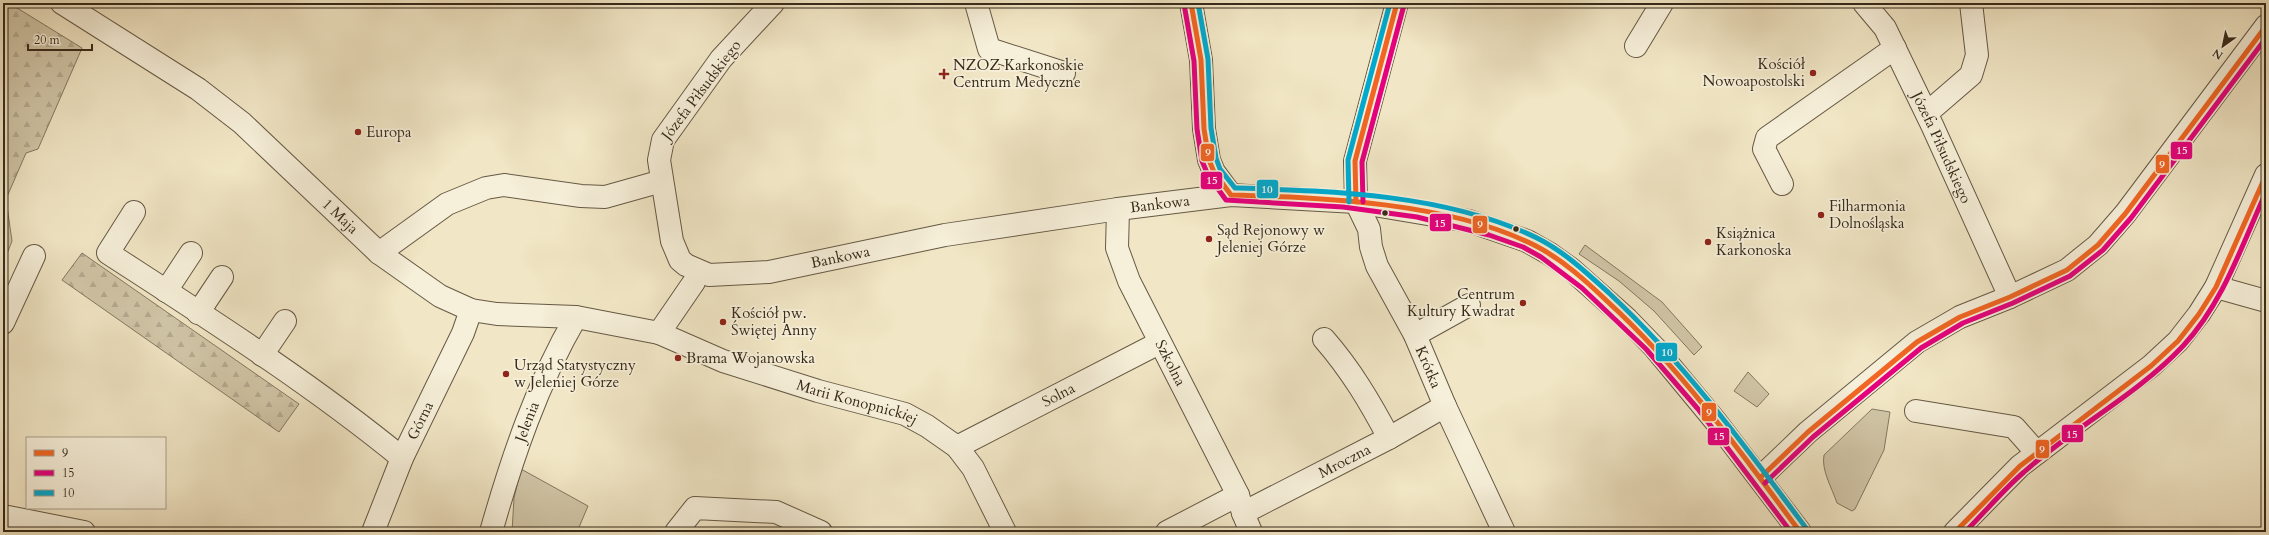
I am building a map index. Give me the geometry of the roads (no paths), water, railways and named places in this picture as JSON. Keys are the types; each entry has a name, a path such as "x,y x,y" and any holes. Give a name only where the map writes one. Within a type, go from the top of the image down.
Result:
{"street":[{"name":"Józefa Piłsudskiego","path":"697,277 675,251 659,160 663,140 721,59 773,3"},
{"path":"976,3 989,49 1064,73"},
{"path":"1191,3 1201,60 1204,129 1209,160 1214,172 1231,195"},
{"path":"1356,202 1355,161 1397,3"},
{"path":"1636,46 1662,3"},
{"name":"Józefa Piłsudskiego","path":"1864,3 1885,28 1895,48 2010,297"},
{"path":"1926,113 1971,75 1977,55 1971,3"},
{"name":"1 Maja","path":"70,5 198,89 242,122 379,253 440,296 471,310 497,314 576,317 659,333"},
{"path":"1760,478 1808,432 1916,342 1960,317 2010,297 2067,270 2098,245 2130,207 2266,26"},
{"path":"1782,184 1764,149 1767,138 1895,48"},
{"path":"1955,532 2020,466 2156,361 2178,340 2199,314 2216,287 2266,175"},
{"path":"379,253 447,204 486,188 504,185 581,196 604,197 662,181"},
{"name":"Bankowa","path":"697,277 709,274 769,272 945,235 1118,209 1231,195 1356,202 1468,221 1527,241 1550,254 1571,269 1627,319 1704,407 1800,532"},
{"name":"Krótka","path":"1356,202 1370,229 1371,247 1377,266 1415,336 1445,406 1504,532"},
{"name":"Szkolna","path":"1118,209 1117,248 1129,281 1244,513"},
{"path":"134,212 108,253 262,355 364,427 402,458"},
{"path":"166,291 191,253"},
{"path":"3,323 34,256"},
{"path":"198,313 222,277"},
{"path":"659,333 697,277"},
{"path":"2216,287 2266,301"},
{"path":"1415,336 1469,305"},
{"name":"Górna","path":"373,532 402,458 463,333 471,310"},
{"name":"Jelenia","path":"491,532 510,467 521,437 564,339 576,317"},
{"path":"262,355 285,321"},
{"name":"Marii Konopnickiej","path":"659,333 723,361 818,391 905,414 927,426 957,447 973,468 1005,532"},
{"path":"1324,339 1346,365 1366,396 1389,438"},
{"name":"Solna","path":"957,447 1159,343"},
{"name":"Mroczna","path":"1167,532 1244,513 1389,438 1445,406"},
{"path":"1916,411 2014,427 2037,453"},
{"path":"676,532 694,508 776,512 821,532"},
{"path":"3,516 84,532"}],"place":[{"name":"Kościół Nowoapostolski","path":"1813,73"},
{"name":"NZOZ Karkonoskie Centrum Medyczne","path":"944,74"},
{"name":"Europa","path":"358,132"},
{"name":"Filharmonia Dolnośląska","path":"1821,215"},
{"name":"Sąd Rejonowy w Jeleniej Górze","path":"1209,239"},
{"name":"Książnica Karkonoska","path":"1708,242"},
{"name":"Centrum Kultury Kwadrat","path":"1523,303"},
{"name":"Kościół pw. Świętej Anny","path":"723,322"},
{"name":"Brama Wojanowska","path":"678,358"},
{"name":"Urząd Statystyczny w Jeleniej Górze","path":"506,374"}]}
